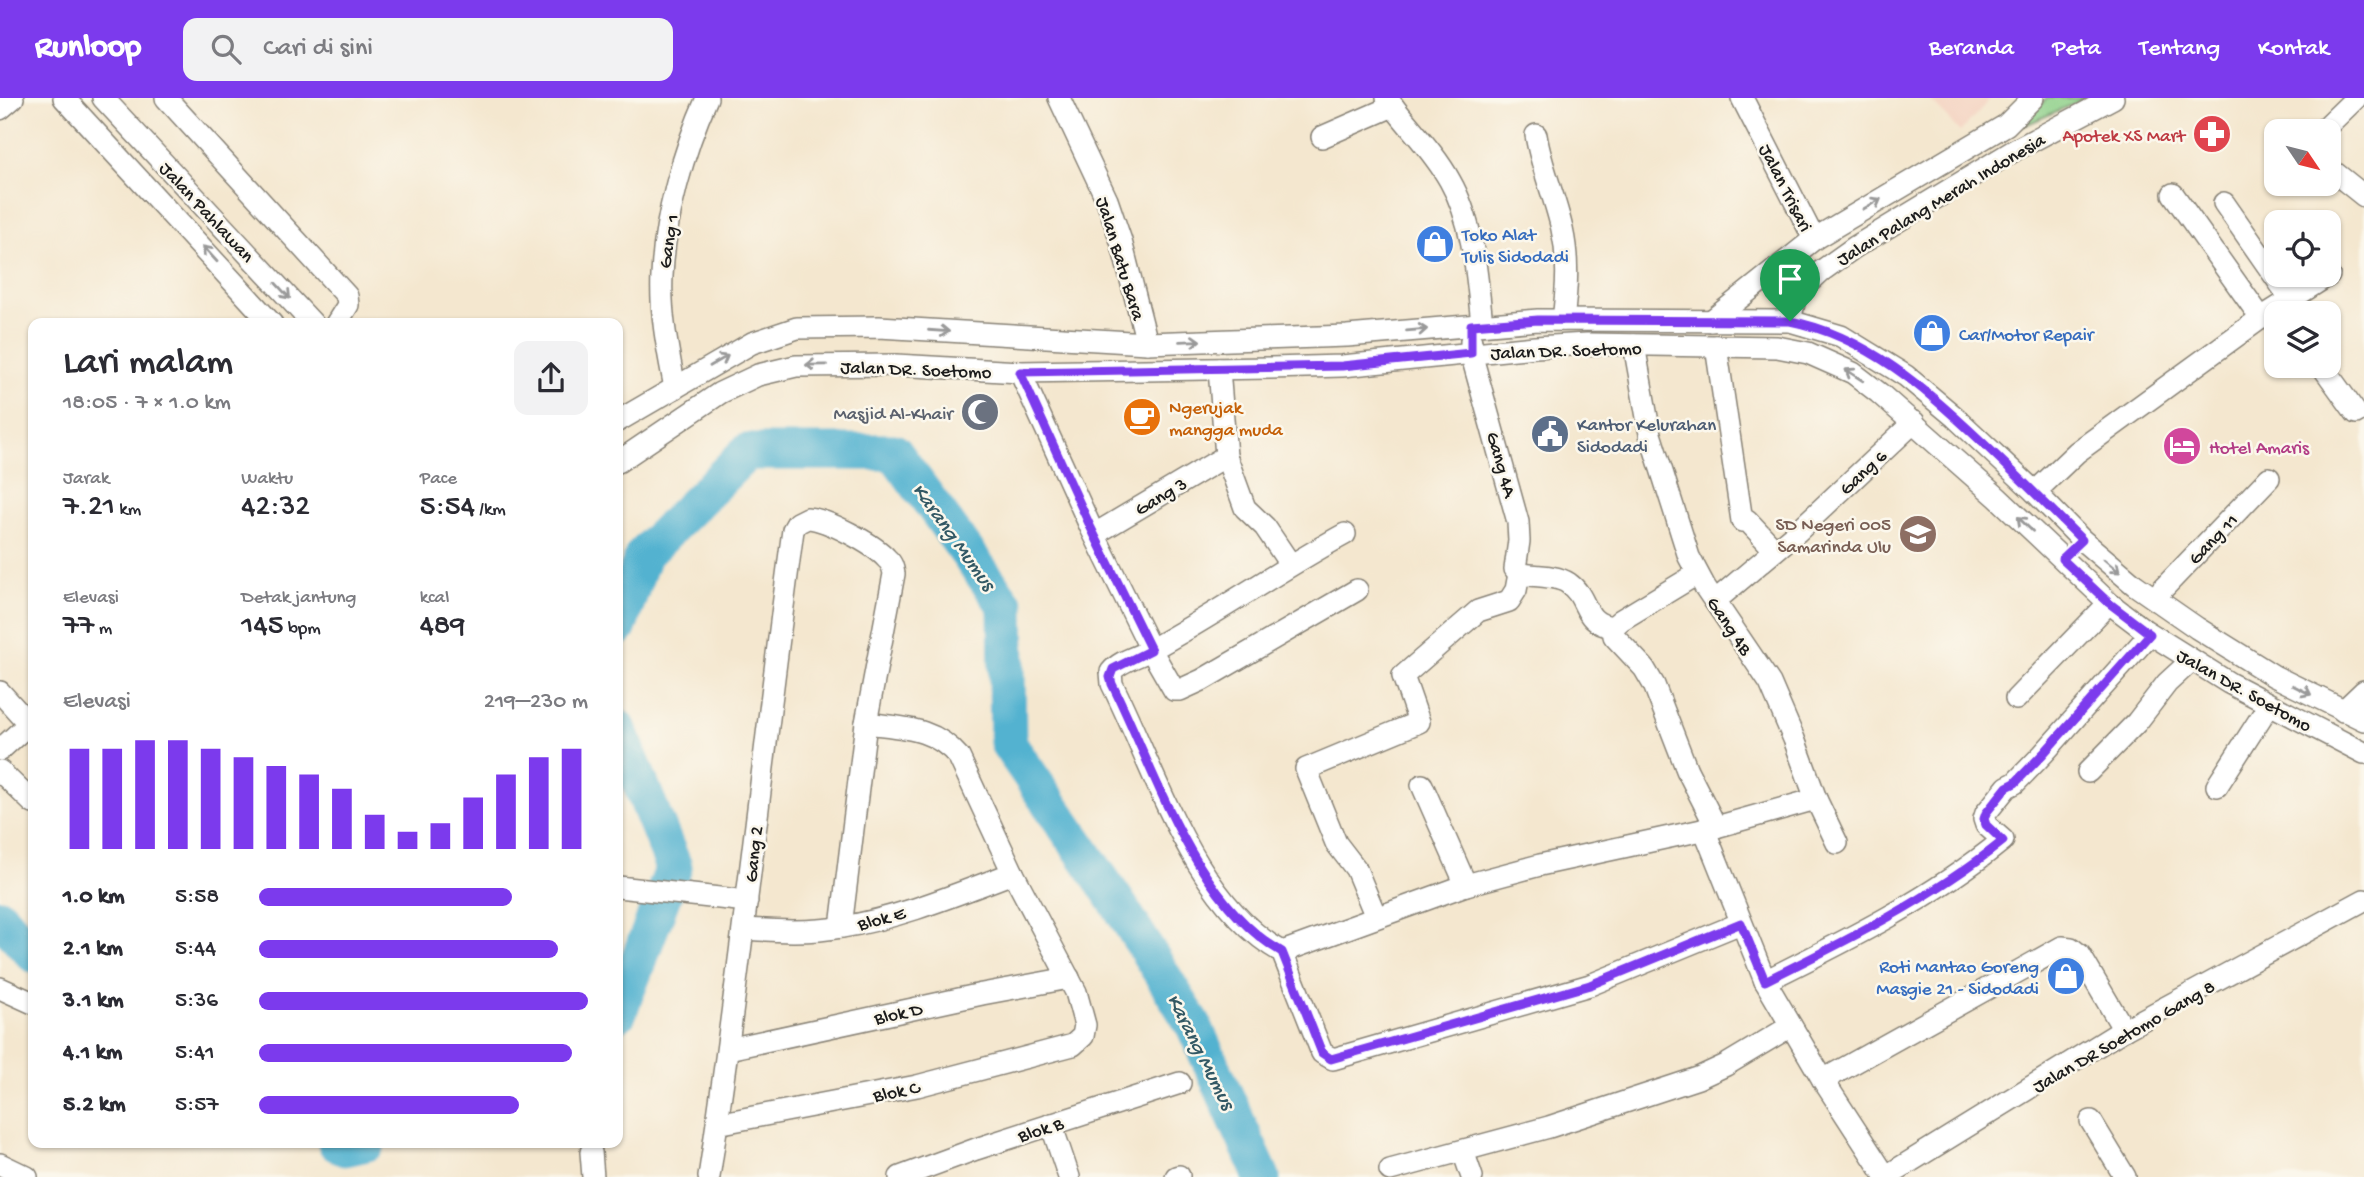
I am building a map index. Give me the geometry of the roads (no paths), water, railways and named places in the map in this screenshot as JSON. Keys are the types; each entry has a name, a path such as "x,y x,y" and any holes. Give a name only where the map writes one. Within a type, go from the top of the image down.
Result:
{"street":[{"path":"0,109 13,98"},
{"name":"Jalan Pahlawan","path":"64,98 267,318"},
{"name":"Jalan Pahlawan","path":"103,98 307,318"},
{"path":"166,98 347,296 348,305 340,318"},
{"name":"Gang 1","path":"675,388 664,325 663,261 689,143 707,98"},
{"name":"Jalan Batu Bara","path":"1059,98 1111,211 1147,343"},
{"name":"Jalan Trisari","path":"1742,98 1814,239"},
{"name":"Jalan Palang Merah Indonesia","path":"1711,321 1814,239 2006,125 2033,98"},
{"name":"Jalan Palang Merah Indonesia","path":"1790,321 1795,299 1820,272 1855,247 2015,150 2113,98"},
{"path":"2334,119 2356,98"},
{"path":"1322,137 1390,102"},
{"name":"Gang 4A","path":"1390,102 1441,166 1457,195 1475,260 1476,325 1471,353 1515,509 1519,531 1515,569 1519,575"},
{"path":"1536,135 1566,251 1568,282 1563,320"},
{"path":"1938,166 1951,188"},
{"path":"2342,178 2364,196"},
{"path":"2173,194 2261,318"},
{"path":"2224,203 2282,301"},
{"path":"2290,301 2311,287"},
{"path":"2035,492 2077,452 2264,316"},
{"name":"Jalan DR. Soetomo","path":"623,418 752,343 797,328 879,327 1147,343 1347,336 1538,320 1790,321 1817,327 1849,340 1906,376 1947,409 2082,540 2135,585 2274,676 2364,720"},
{"name":"Jalan DR. Soetomo","path":"623,458 720,393 771,370 805,365 925,366 1020,372 1342,366 1563,345 1716,346 1777,348 1808,353 1853,373 1914,422 2109,603 2150,634 2269,705 2364,752"},
{"name":"Gang 4B","path":"1634,345 1650,434 1689,557 1697,574 1770,682 1816,799 1837,843"},
{"path":"1716,346 1742,521 1747,520 1775,550"},
{"path":"1219,369 1226,456 1245,508 1265,527 1290,564"},
{"path":"1020,372 1095,534 1171,688 1177,691 1202,680 1357,590"},
{"path":"2330,378 2356,414"},
{"name":"Gang 6","path":"1715,601 1775,550 1914,422"},
{"name":"Gang 3","path":"1095,534 1226,456"},
{"name":"Gang 11","path":"2155,597 2269,478"},
{"name":"Gang 2","path":"709,1177 744,929 737,900 793,530 800,520 813,519 862,541 882,554 891,564 894,574 866,723"},
{"path":"1345,534 1290,564 1151,650 1113,669 1110,677 1180,831 1212,884 1237,916 1282,952 1322,1053 1333,1059 1590,985 1741,923"},
{"path":"2062,559 2082,540"},
{"path":"1376,917 1356,869 1336,843 1306,769 1419,722 1404,676 1478,611 1509,601 1516,590 1519,575 1566,581 1579,592 1587,613 1600,625 1613,627 1697,574"},
{"path":"2016,699 2109,603"},
{"path":"1613,627 1614,636 1650,677 1710,828 1741,923 1765,981 1822,1080 1886,1177"},
{"path":"1765,981 1878,925 1983,857 2003,841 1986,825 1986,813 2007,787 2015,783 2043,754 2150,634"},
{"path":"2088,772 2192,660"},
{"path":"2343,711 2364,691"},
{"path":"0,692 28,719"},
{"path":"2217,786 2269,705"},
{"path":"841,928 866,723 925,732 947,744 959,757 1013,873 1069,978"},
{"path":"0,750 28,725"},
{"path":"0,771 28,798"},
{"path":"1422,785 1466,885"},
{"path":"1282,952 1466,885 1540,865 1710,828 1816,799"},
{"name":"Blok E","path":"744,929 783,931 841,928 916,908 1013,873"},
{"path":"623,888 737,900"},
{"name":"Jalan DR Soetomo Gang 8","path":"1886,1177 2124,1030 2364,900"},
{"path":"1822,1080 2062,947 2071,948 2080,955 2124,1030"},
{"name":"Blok C","path":"717,1124 917,1086 1073,1045 1083,1036 1085,1026 1080,1004 1069,978"},
{"name":"Blok D","path":"728,1049 1069,978"},
{"path":"0,988 28,1001"},
{"path":"1390,1170 1549,1127 1698,1078 1726,1065 1791,1026"},
{"name":"Blok B","path":"900,1177 976,1149 1181,1083"},
{"path":"2091,1121 2125,1177"},
{"path":"1051,1125 1069,1177"},
{"path":"1463,1151 1472,1177"},
{"path":"590,1152 593,1177"},
{"path":"0,1164 27,1177"}],"waterway":[{"name":"Karang Mumus","path":"623,613 643,555 747,452 894,452 1006,606 1008,743 1121,908 1194,1026 1262,1177"},
{"name":"Karang Mumus","path":"623,740 674,867 623,1001"},
{"name":"Karang Mumus","path":"0,917 28,948"}],"place":[{"name":"Apotek XS Mart","path":"2212,134"},
{"name":"Toko Alat Tulis Sidodadi","path":"1435,244"},
{"name":"Car/Motor Repair","path":"1932,333"},
{"name":"Masjid Al-Khair","path":"980,412"},
{"name":"Ngerujak mangga muda","path":"1142,417"},
{"name":"Kantor Kelurahan Sidodadi","path":"1550,434"},
{"name":"Hotel Amaris","path":"2182,446"},
{"name":"SD Negeri 005 Samarinda Ulu","path":"1918,534"},
{"name":"Roti Mantao Goreng Masgie 21 - Sidodadi","path":"2066,976"}]}
